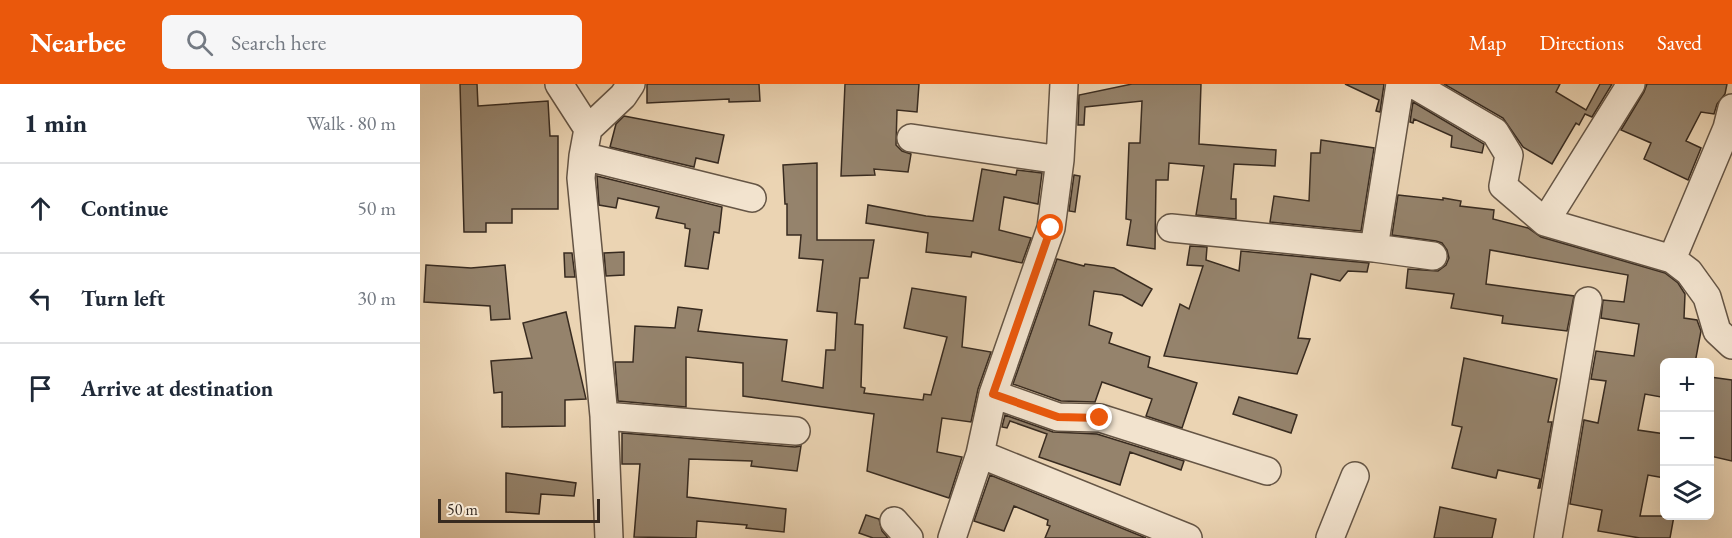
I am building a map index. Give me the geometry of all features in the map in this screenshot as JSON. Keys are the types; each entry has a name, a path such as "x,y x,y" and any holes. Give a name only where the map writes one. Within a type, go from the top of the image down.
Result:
{"street":[{"path":"559,84 588,129"},
{"path":"609,538 604,416 581,178 588,129 623,96 631,84"},
{"path":"952,538 980,454 993,394 1051,228 1060,160 1064,84"},
{"path":"1374,248 1400,84"},
{"path":"1413,84 1495,132 1509,155 1503,186 1545,222 1672,259 1689,272 1707,297 1717,331 1732,345"},
{"path":"1545,222 1631,84"},
{"path":"1672,259 1730,122"},
{"path":"911,138 1060,160"},
{"path":"583,156 752,198"},
{"path":"1171,228 1433,256"},
{"path":"1548,538 1588,301"},
{"path":"993,394 1058,417 1100,418 1267,471"},
{"path":"604,416 796,431"},
{"path":"980,454 1188,538"},
{"path":"1330,538 1355,476"}],"building":[{"path":"460,84 477,84 478,106 548,101 550,136 558,136 558,209 512,209 512,223 486,223 486,232 464,232"},
{"path":"647,84 759,84 760,101 729,102 729,99 647,103"},
{"path":"845,84 919,84 917,112 897,110 896,145 902,151 911,154 908,172 874,169 875,175 841,176"},
{"path":"1132,84 1201,84 1199,144 1276,150 1275,166 1234,164 1231,199 1236,199 1236,219 1196,215 1204,166 1169,163 1168,180 1156,180 1155,249 1127,245 1131,220 1126,219 1129,143 1140,143 1142,101 1085,107 1084,125 1078,125 1079,95"},
{"path":"1345,84 1384,84 1380,112 1376,111 1379,100"},
{"path":"1444,84 1560,84 1556,92 1586,110 1600,84 1612,84 1592,117 1585,114 1579,125 1576,123 1552,164 1523,147 1503,118"},
{"path":"1647,84 1727,84 1725,94 1717,104 1714,114 1701,112 1686,141 1701,148 1688,180 1644,159 1651,143 1621,130"},
{"path":"1413,102 1484,144 1482,153 1451,147 1452,136 1414,119 1413,123 1410,122"},
{"path":"624,116 724,135 718,163 696,158 694,167 610,147 616,124"},
{"path":"1321,140 1374,148 1361,231 1270,222 1274,196 1309,201 1311,153 1320,153"},
{"path":"817,163 817,240 874,240 868,278 860,278 855,324 863,325 861,387 865,388 864,393 923,400 924,394 931,395 947,337 904,328 912,288 966,297 962,347 991,352 978,389 971,422 942,418 937,452 962,457 949,498 867,471 874,414 743,396 743,363 686,357 686,407 618,401 615,362 633,362 635,326 675,328 678,307 702,310 698,331 787,340 782,381 823,388 826,350 835,350 837,313 817,311 823,260 799,258 801,235 787,235 783,165"},
{"path":"982,169 1016,175 1017,170 1042,173 1038,204 1004,197 999,230 1031,238 1022,263 972,252 971,257 926,252 928,233 866,223 868,205 926,216 973,221"},
{"path":"1074,175 1080,176 1075,212 1069,211"},
{"path":"597,176 722,207 719,233 714,232 708,269 685,266 690,229 685,228 685,224 656,218 659,207 618,198 616,208 599,205"},
{"path":"1398,195 1461,201 1460,206 1494,210 1493,219 1528,228 1541,237 1665,273 1678,283 1685,294 1684,318 1697,320 1701,331 1696,358 1660,358 1660,397 1645,394 1638,430 1660,433 1660,477 1648,475 1640,516 1660,516 1660,520 1673,520 1670,538 1640,538 1598,531 1602,510 1570,504 1584,420 1598,423 1606,381 1591,379 1596,351 1634,356 1639,324 1601,318 1603,300 1624,302 1628,275 1490,250 1486,284 1574,296 1567,331 1502,323 1503,316 1451,308 1454,294 1406,288 1408,269 1438,271 1446,265 1449,258 1447,250 1442,243 1436,241 1392,235"},
{"path":"1190,246 1207,247 1206,260 1239,271 1241,251 1369,263 1367,272 1348,271 1340,281 1311,274 1298,338 1310,339 1297,374 1164,356 1180,304 1189,309 1203,266 1187,265"},
{"path":"624,252 624,275 606,276 604,253"},
{"path":"564,253 572,253 575,277 565,277"},
{"path":"1057,259 1084,266 1085,264 1114,268 1152,289 1142,306 1122,295 1094,291 1089,325 1112,333 1109,343 1150,357 1148,367 1197,383 1182,428 1146,416 1152,399 1102,382 1095,402 1061,401 1013,384"},
{"path":"426,265 471,268 505,265 510,319 491,320 490,306 424,302"},
{"path":"566,312 586,399 565,400 565,426 502,427 502,392 494,393 491,361 532,358 523,323"},
{"path":"1464,358 1557,379 1548,422 1552,422 1540,488 1538,488 1540,479 1498,470 1496,478 1452,468 1462,427 1452,425"},
{"path":"1714,378 1732,380 1732,461 1714,457"},
{"path":"1239,397 1297,415 1291,433 1233,414"},
{"path":"1005,415 1053,432 1097,434 1184,461 1181,470 1130,452 1120,485 1039,457 1047,434 1010,421 1007,428 1002,427"},
{"path":"622,433 801,446 797,471 751,466 752,461 689,459 687,497 786,509 784,532 746,528 747,525 697,521 696,538 634,537 640,464 622,464"},
{"path":"506,473 576,483 574,496 541,494 539,514 506,512"},
{"path":"990,475 1146,538 1045,538 1050,526 1047,525 1048,520 1014,506 1004,531 974,521"},
{"path":"1440,507 1496,519 1492,538 1434,538"},
{"path":"866,515 879,519 882,531 888,538 873,538 859,533"}],"route":[{"path":"1051,228 993,394 1058,417 1100,418"}]}
